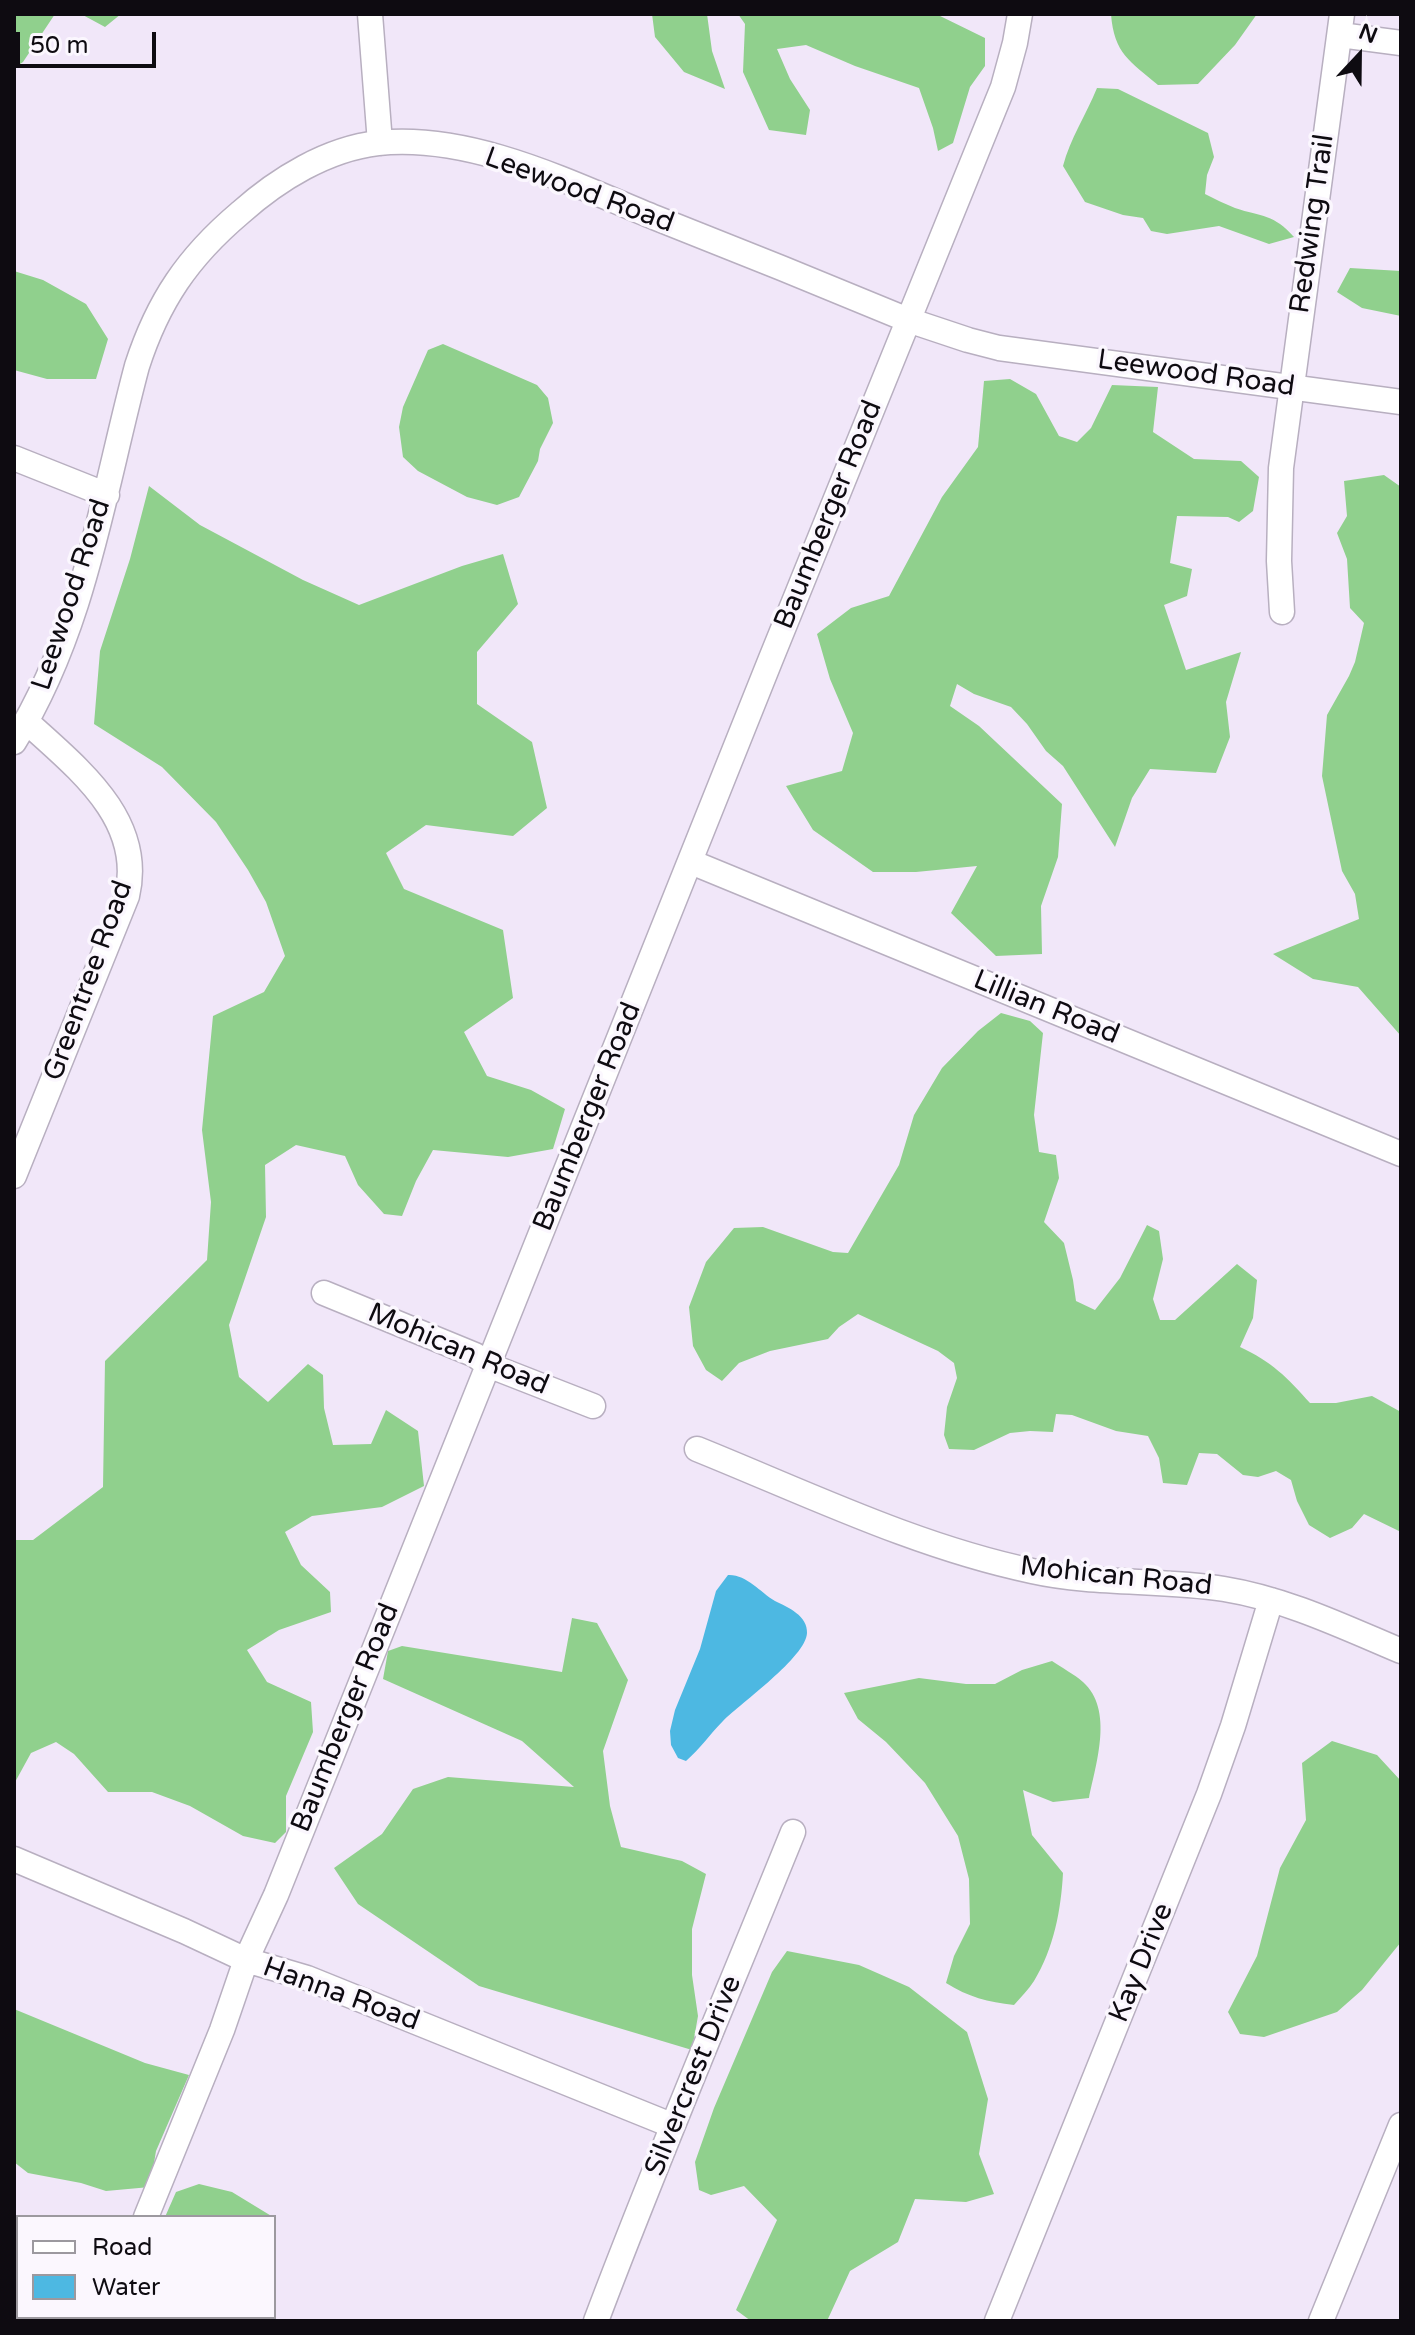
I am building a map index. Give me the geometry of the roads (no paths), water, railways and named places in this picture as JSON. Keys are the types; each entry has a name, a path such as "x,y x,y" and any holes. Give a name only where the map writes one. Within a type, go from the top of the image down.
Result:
{"street":[{"path":"370,14 380,143"},
{"name":"Baumberger Road","path":"147,2215 222,2030 246,1960 276,1895 1003,87 1020,14"},
{"path":"1341,24 1401,43"},
{"name":"Redwing Trail","path":"1282,612 1279,499 1291,387 1341,24"},
{"name":"Leewood Road","path":"20,732 46,685 67,628 107,495 145,341 164,300 190,262 232,219 280,181 333,155 380,143 449,146 535,170 908,320 999,348 1401,402"},
{"path":"14,458 107,495"},
{"name":"Greentree Road","path":"14,1176 127,896 131,878 129,851 122,830 99,793 84,775 20,732"},
{"name":"Lillian Road","path":"691,862 1401,1154"},
{"name":"Mohican Road","path":"324,1293 475,1355 488,1365 593,1406"},
{"name":"Mohican Road","path":"697,1449 911,1536 992,1561 1033,1572 1075,1578 1195,1585 1227,1590 1271,1600 1401,1651"},
{"name":"Kay Drive","path":"997,2321 1209,1794 1271,1600"},
{"name":"Silvercrest Drive","path":"596,2321 671,2125 702,2057 793,1832"},
{"name":"Hanna Road","path":"14,1859 246,1960 307,1978 671,2125"},
{"path":"1321,2321 1401,2125"}],"water":[{"path":"728,1575 747,1580 796,1613 804,1622 807,1633 804,1643 785,1667 723,1721 686,1761 678,1758 671,1745 670,1731 675,1710 700,1649 716,1591"}]}
